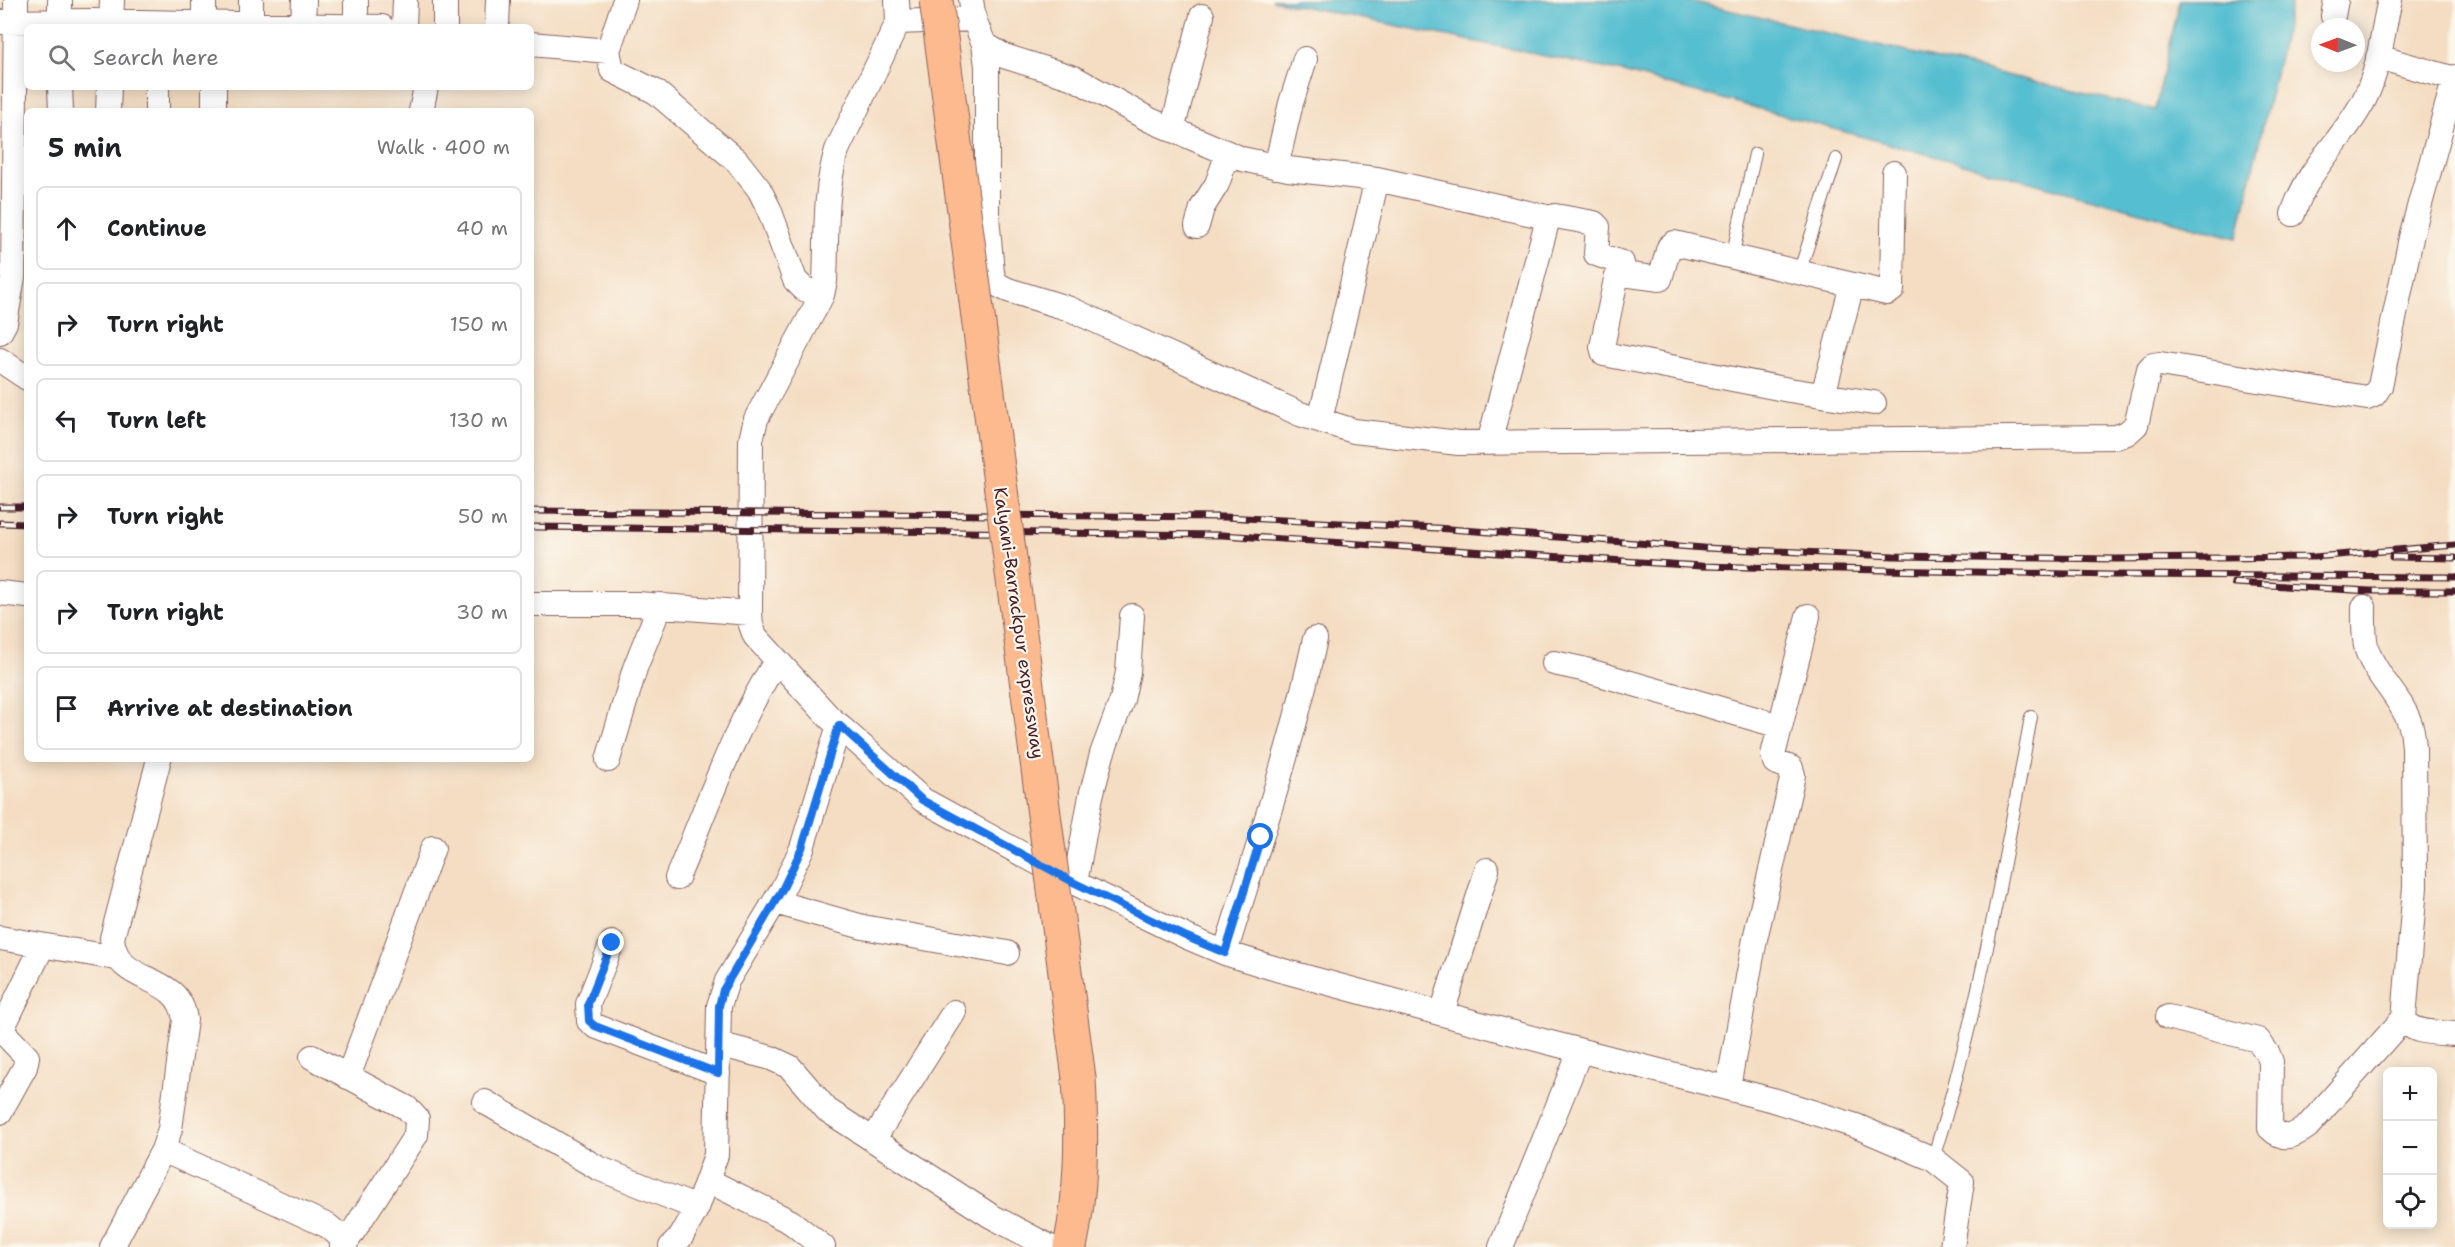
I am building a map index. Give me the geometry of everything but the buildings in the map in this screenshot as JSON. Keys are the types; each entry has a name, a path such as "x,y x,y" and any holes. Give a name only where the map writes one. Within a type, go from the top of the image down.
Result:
{"highway":[{"name":"Kalyani-Barrackpur expressway","path":"936,0 1080,1078 1083,1140 1076,1217 1070,1247"}],"street":[{"path":"0,332 5,323 12,294 10,14 210,18 251,24 251,0"},
{"path":"303,24 304,0"},
{"path":"356,0 356,24"},
{"path":"404,24 405,0"},
{"path":"445,0 445,24"},
{"path":"497,24 498,0"},
{"path":"624,0 608,51 612,70 656,92 737,161 759,189 769,209 795,280 804,289 822,295"},
{"path":"2293,214 2304,185 2364,99 2378,57 2390,0"},
{"path":"1952,1247 1962,1182 1934,1159 1856,1126 1728,1087 1580,1051 1225,953 1075,883 922,800 839,725 755,636 750,625 751,441 756,420 822,295 825,281 831,169 837,150 898,11 973,10 984,44 987,66 987,216 992,273 996,284 1008,290 1070,309 1290,409 1354,431 1459,443 2116,438 2127,433 2136,425 2149,369 2153,365 2160,364 2367,398 2374,395 2380,386 2412,233 2452,104 2455,78 2378,57"},
{"path":"1172,130 1202,16"},
{"path":"534,44 608,51"},
{"path":"984,44 1004,56 1074,78 1150,120 1262,165 1377,179 1547,219"},
{"path":"1276,167 1305,59"},
{"path":"60,90 61,108"},
{"path":"108,108 109,90"},
{"path":"157,90 157,108"},
{"path":"214,90 214,108"},
{"path":"422,108 425,90"},
{"path":"1197,226 1202,208 1217,184 1228,153"},
{"path":"1622,273 1660,279 1669,247 1674,243 1887,293 1892,290 1894,173"},
{"path":"1320,420 1377,179"},
{"path":"1547,219 1555,216 1594,222 1598,227 1596,254 1619,261 1623,265 1622,273 1616,279 1602,347 1604,354 1823,395 1874,402"},
{"path":"1489,443 1547,219"},
{"path":"1823,395 1852,285"},
{"path":"0,360 24,376"},
{"path":"0,593 24,596"},
{"path":"534,604 660,605 750,613"},
{"path":"608,760 635,668 660,605"},
{"path":"2364,607 2364,635 2367,650 2402,706 2410,725 2414,747 2415,887 2404,1018 2407,1025 2413,1029 2455,1034"},
{"path":"1075,883 1091,796 1102,754 1122,700 1128,672 1132,616"},
{"path":"1728,1087 1755,939 1793,775 1791,768 1773,759 1773,748 1808,616"},
{"path":"1225,953 1283,769 1301,705 1315,639"},
{"path":"677,878 743,718 777,660"},
{"path":"1554,663 1780,726"},
{"path":"671,1247 681,1237 697,1208 718,1146 719,1006 727,981 775,902 802,848 839,725"},
{"path":"112,1247 163,1150 173,1109 185,1020 184,1008 178,998 167,989 126,967 117,958 112,938 158,762"},
{"path":"348,1077 433,848"},
{"path":"1442,1013 1487,870"},
{"path":"775,902 863,927 1007,953"},
{"path":"0,938 117,958"},
{"path":"612,943 588,1004 589,1021 595,1026 644,1046 718,1073"},
{"path":"0,1112 25,1067 27,1057 4,1033 4,1025 42,947"},
{"path":"873,1140 954,1012"},
{"path":"2168,1017 2258,1040 2268,1053 2271,1062 2270,1128 2280,1136 2290,1137 2307,1127 2404,1018"},
{"path":"718,1044 771,1058 790,1068 827,1110 991,1216 1050,1247"},
{"path":"1501,1247 1580,1051"},
{"path":"312,1057 407,1108 417,1119 416,1134 343,1247"},
{"path":"485,1102 598,1168 697,1208"},
{"path":"163,1150 328,1226 341,1237 343,1247"},
{"path":"707,1180 791,1222 823,1247"}],"lane":[{"path":"1732,257 1755,154"},
{"path":"1799,273 1836,159"},
{"path":"1934,1159 1975,1005 2031,717"}],"water":[{"path":"1272,0 1686,0 2155,110 2180,0 2292,0 2237,238 1623,72"}],"railway":[{"path":"0,507 24,507"},
{"path":"534,511 1224,517 1436,528 1704,548 1894,556 2115,559 2314,557 2455,545"},
{"path":"0,523 24,524"},
{"path":"534,527 1222,535 1701,566 2112,575 2455,577"},
{"path":"2392,557 2455,558"},
{"path":"2234,583 2370,591 2455,591"}],"route":[{"path":"612,943 588,1004 589,1021 595,1026 644,1046 718,1073 719,1006 723,990 783,888 802,848 839,725 922,800 1075,883 1225,953 1261,837"}]}
